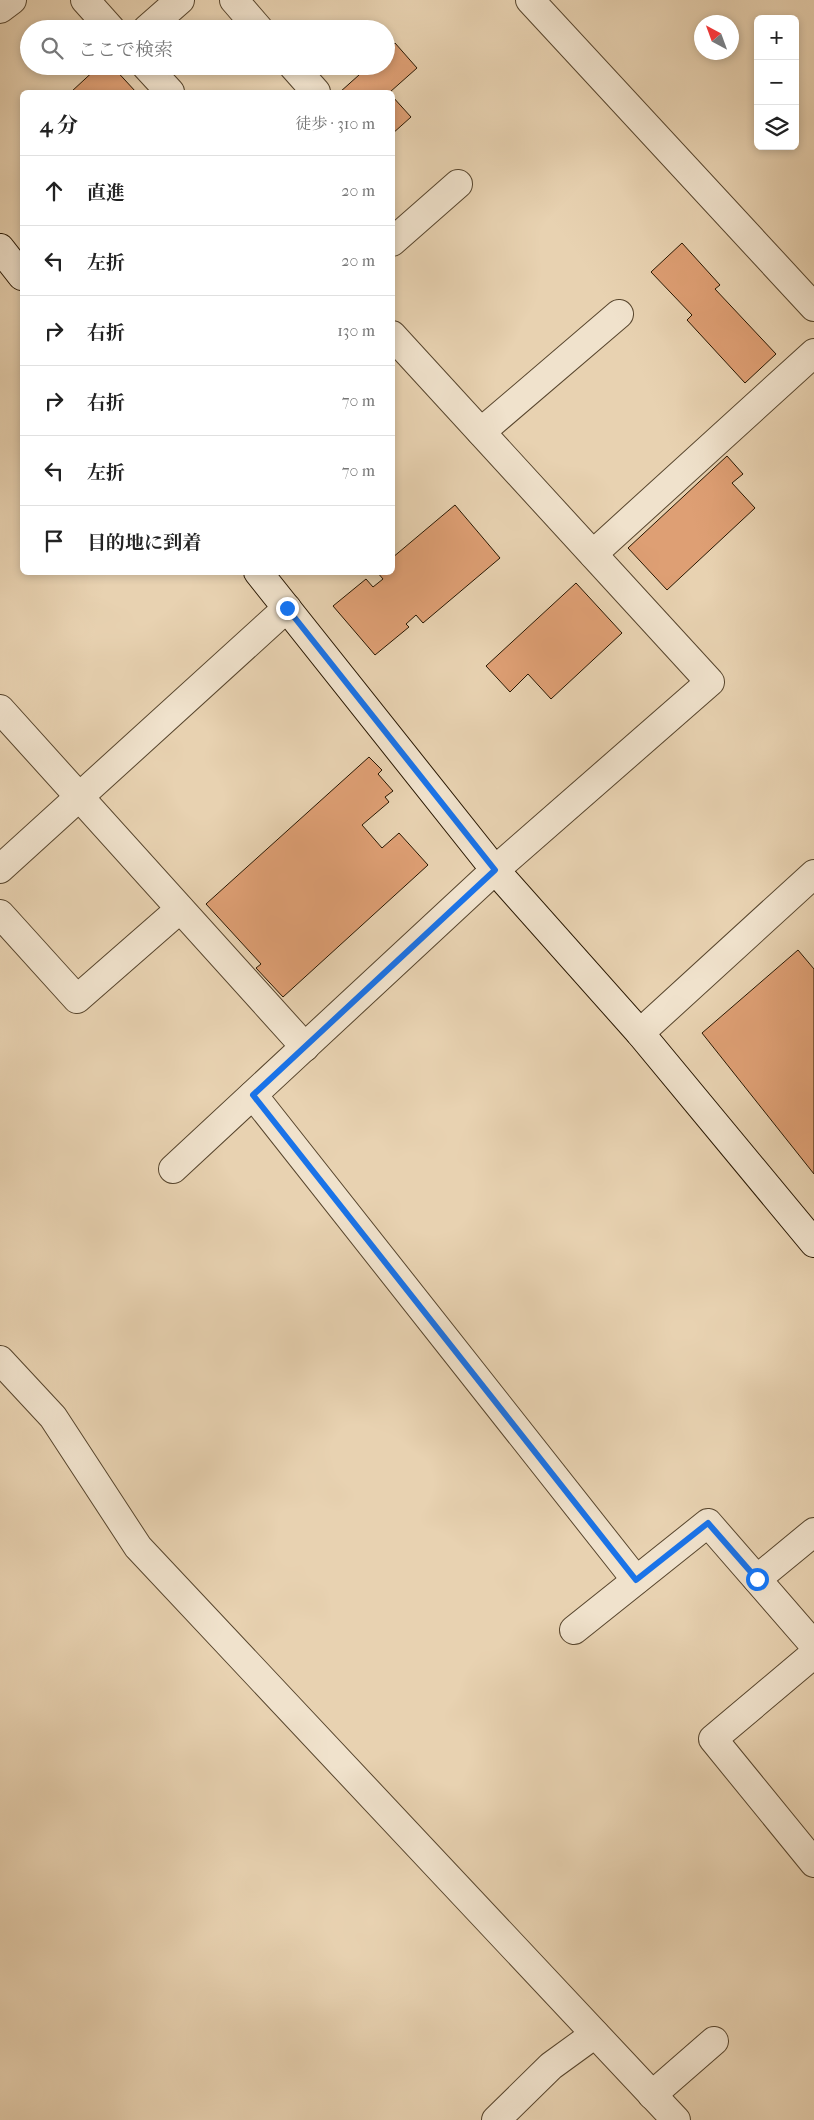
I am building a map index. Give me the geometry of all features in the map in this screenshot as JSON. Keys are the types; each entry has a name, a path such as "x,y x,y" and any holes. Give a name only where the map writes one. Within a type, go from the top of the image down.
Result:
{"street":[{"path":"0,9 12,0"},
{"path":"85,0 103,20"},
{"path":"157,20 180,0"},
{"path":"234,0 251,20"},
{"path":"530,0 814,307"},
{"path":"154,75 168,90"},
{"path":"301,75 314,90"},
{"path":"395,239 458,184"},
{"path":"0,248 20,273"},
{"path":"481,432 619,314"},
{"path":"173,1169 495,870 710,682 395,338"},
{"path":"593,554 814,353"},
{"path":"260,575 495,870 640,1033 814,1243"},
{"path":"0,869 287,608"},
{"path":"0,709 305,1047"},
{"path":"640,1033 814,874"},
{"path":"0,914 77,999 180,909"},
{"path":"253,1095 636,1580"},
{"path":"0,1360 53,1418 138,1547 676,2120"},
{"path":"574,1630 708,1523 814,1645"},
{"path":"757,1579 814,1532"},
{"path":"814,1654 713,1739 814,1863"},
{"path":"496,2120 551,2066 594,2034"},
{"path":"652,2095 714,2041"}],"building":[{"path":"395,43 417,68 392,90 342,90 359,75 395,75"},
{"path":"89,75 120,75 134,90 73,90"},
{"path":"395,99 411,117 395,131"},
{"path":"682,243 720,285 715,289 776,354 745,383 687,320 692,315 651,272"},
{"path":"727,456 743,474 732,483 755,508 667,590 628,548"},
{"path":"455,505 500,558 423,623 416,615 406,624 409,627 375,655 333,606 366,579 373,587 383,579 380,575 395,575 395,555"},
{"path":"576,583 622,633 551,699 528,674 510,692 486,666"},
{"path":"369,757 382,770 378,774 393,791 385,797 389,802 362,825 382,848 399,833 428,865 283,997 256,968 261,964 206,904"},
{"path":"798,950 814,969 814,1174 702,1033"}],"route":[{"path":"287,608 495,870 253,1095 636,1580 708,1523 757,1579"}]}
